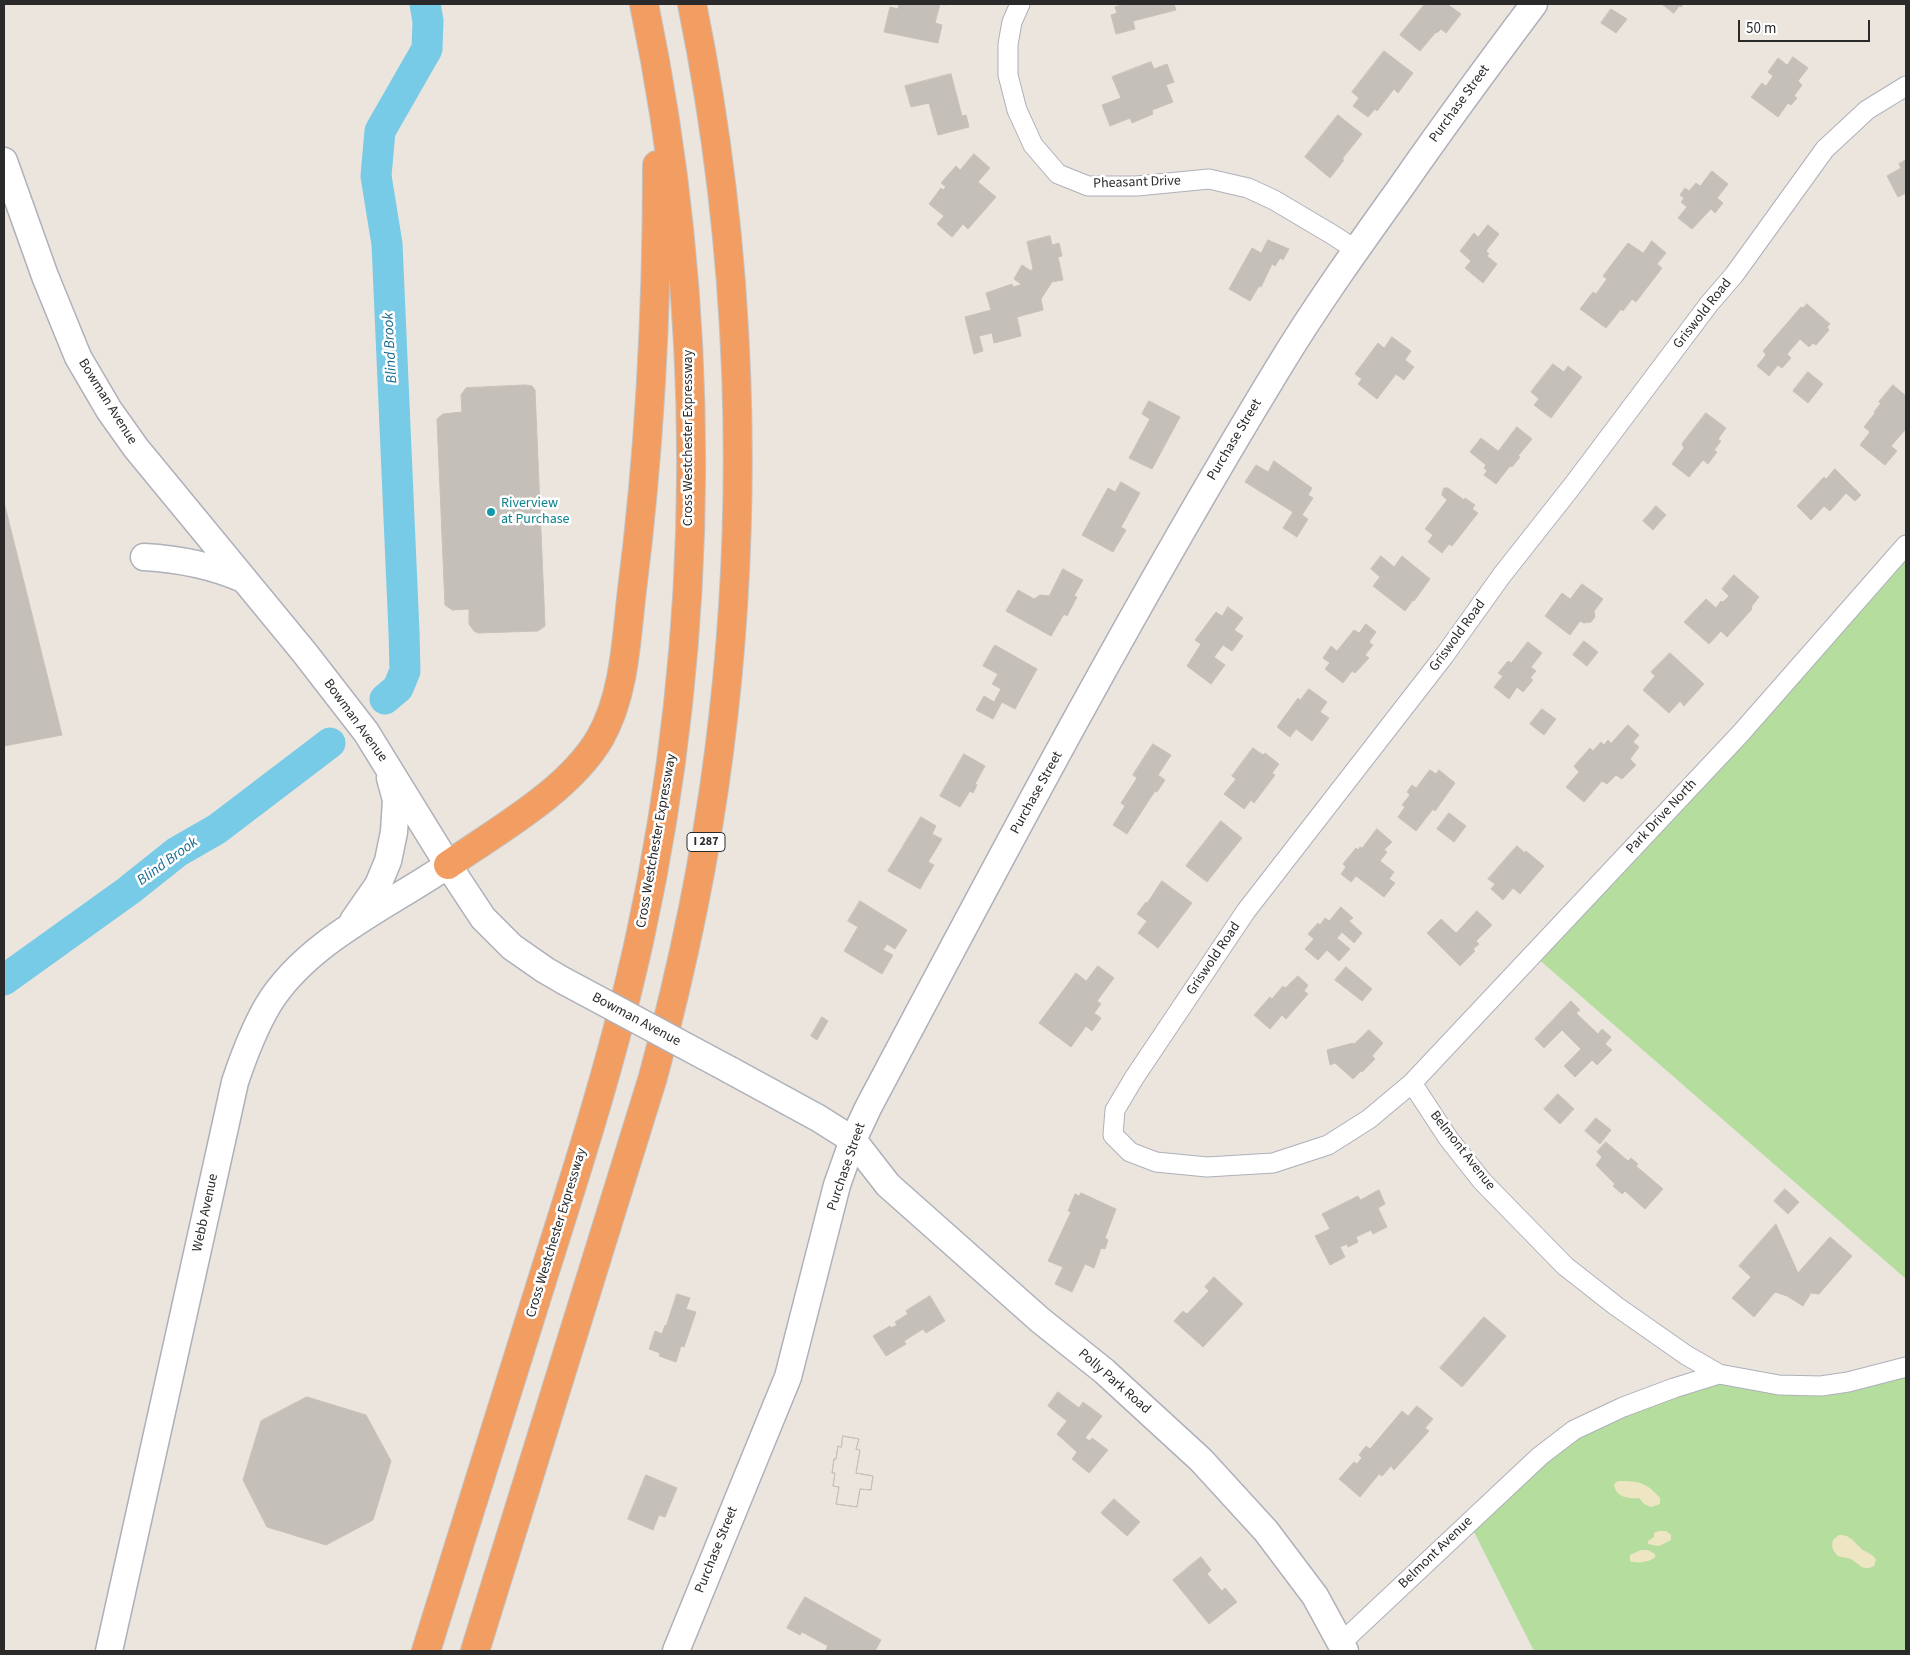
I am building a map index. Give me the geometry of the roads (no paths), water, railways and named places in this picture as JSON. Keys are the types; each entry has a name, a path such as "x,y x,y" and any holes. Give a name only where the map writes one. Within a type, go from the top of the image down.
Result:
{"highway":[{"name":"Cross Westchester Expressway","path":"426,1651 609,1064 643,923 669,780 686,618 692,458 688,337 683,266 672,167 658,71 644,4"},
{"name":"I 287","path":"475,1651 655,1069 681,964 698,884 719,753 730,656 736,557 738,491 736,376 730,262 719,162 692,4"},
{"path":"448,865 539,802 572,774 588,756 599,739 609,721 620,688 637,554 655,330 658,71"}],"main road":[{"name":"Purchase Street","path":"676,1651 788,1377 838,1185 853,1140 873,1099 988,882 1197,505 1279,368 1356,250 1477,80 1534,4"},
{"name":"Bowman Avenue","path":"4,161 45,276 78,356 110,410 136,448 366,732 470,900 498,934 528,959 564,981 818,1118 853,1140"},
{"path":"144,558 202,564 243,579"},
{"path":"349,928 378,885 388,860 394,832 396,800 387,766"},
{"name":"Webb Avenue","path":"109,1651 235,1082 256,1027 269,1003 306,960 349,928 415,888 448,865"},
{"name":"Polly Park Road","path":"853,1140 888,1185 1040,1320 1104,1371 1207,1466 1266,1531 1310,1589 1343,1647"}],"street":[{"name":"Pheasant Drive","path":"1020,4 1012,22 1008,44 1008,75 1017,110 1033,145 1058,174 1088,186 1137,186 1209,179 1248,188 1274,200 1356,250"},
{"name":"Griswold Road","path":"1412,1083 1369,1118 1328,1145 1273,1163 1207,1167 1156,1162 1130,1152 1113,1135 1115,1110 1134,1078 1246,911 1444,656 1502,575 1734,275 1825,149 1866,110 1906,86"},
{"name":"Park Drive North","path":"1412,1083 1741,734 1906,545"},
{"name":"Belmont Avenue","path":"1412,1083 1448,1138 1482,1181 1565,1266 1686,1355 1719,1374 1780,1385 1821,1386 1848,1382 1906,1367"},
{"name":"Belmont Avenue","path":"1343,1647 1540,1456 1574,1430 1623,1407 1719,1374"}],"waterway":[{"name":"Blind Brook","path":"385,699 398,688 405,671 387,244 376,176 380,131 427,49 428,21 425,4"},
{"name":"Blind Brook","path":"4,980 128,891 177,852 217,829 330,743"}],"place":[{"name":"Riverview at Purchase","path":"491,512"}]}
